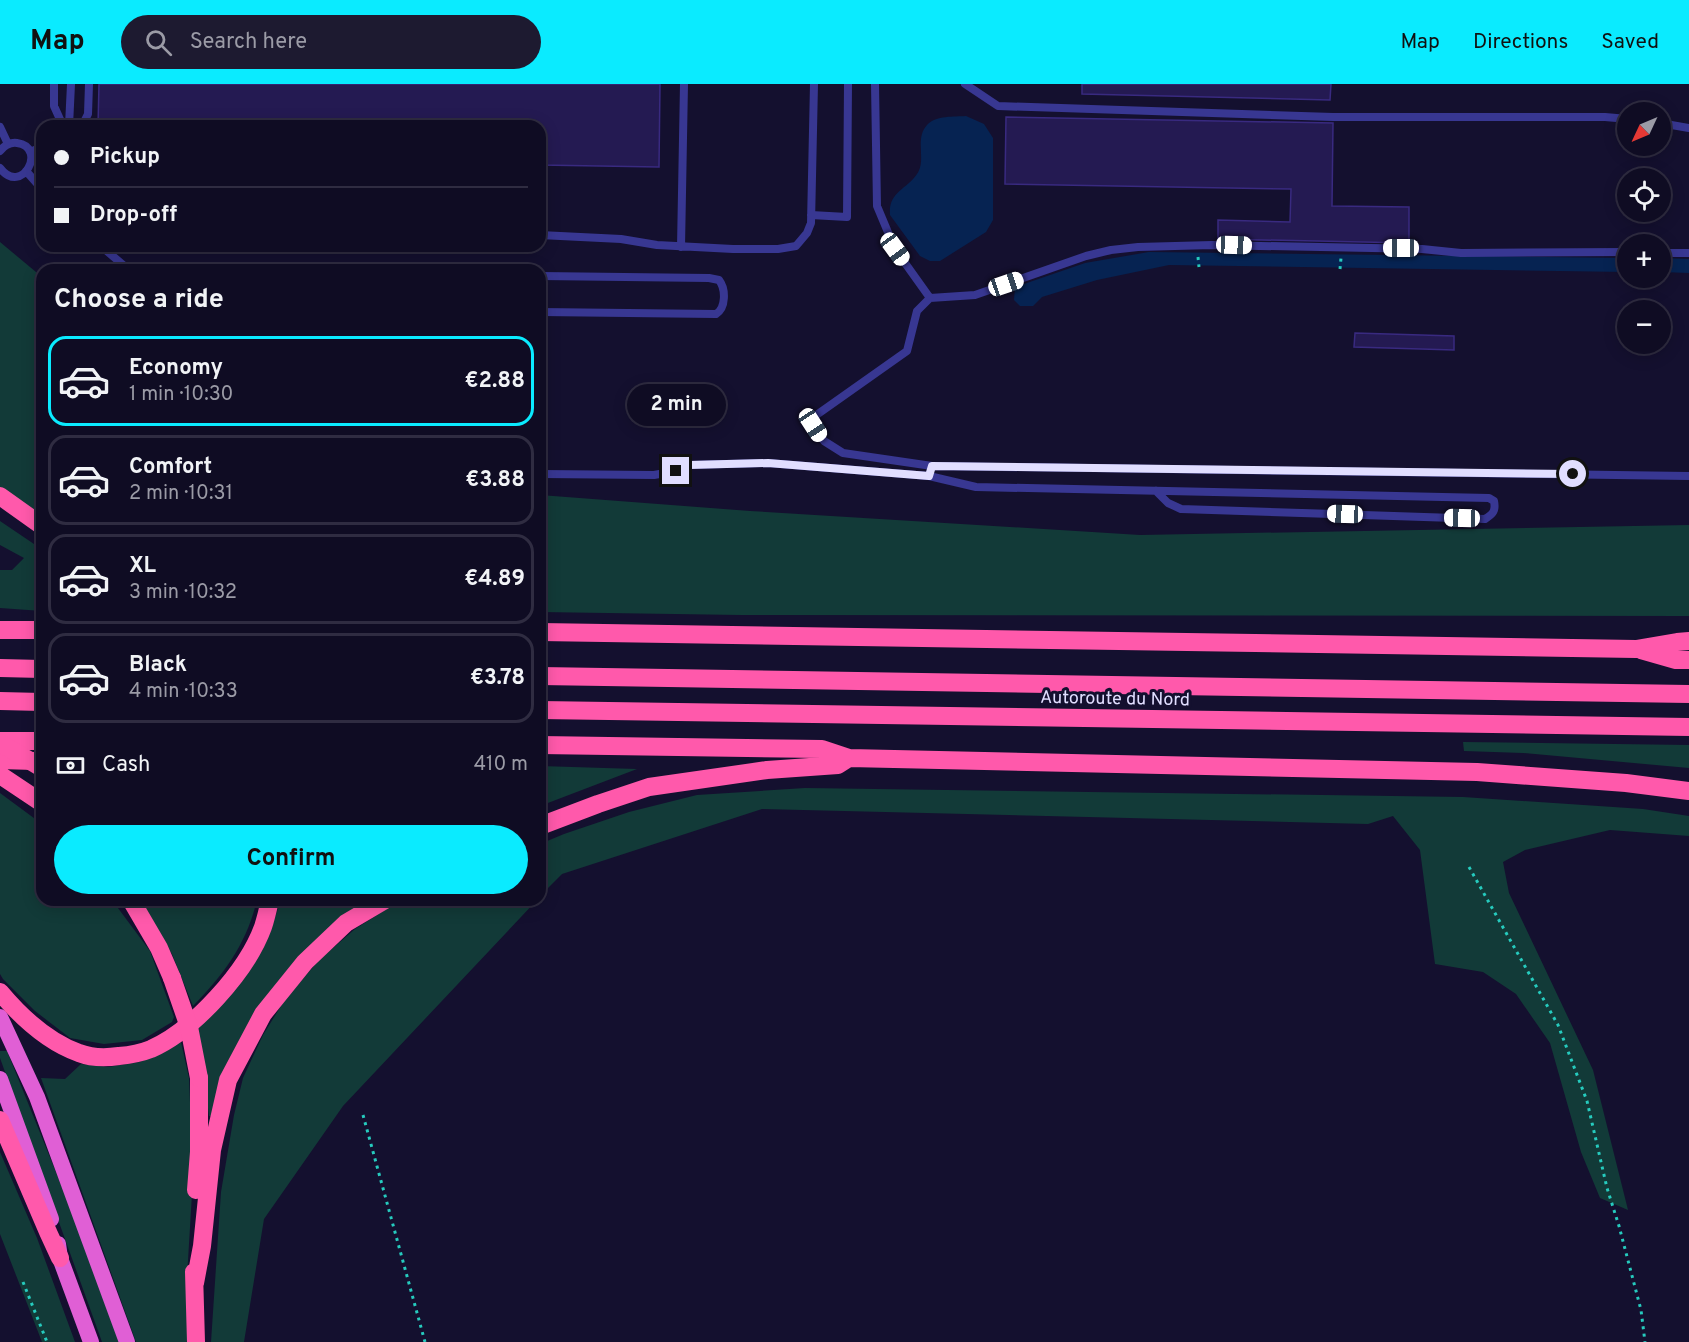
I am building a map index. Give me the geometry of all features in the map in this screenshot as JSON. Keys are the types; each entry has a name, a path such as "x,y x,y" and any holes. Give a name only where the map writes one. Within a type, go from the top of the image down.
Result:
{"highway":[{"path":"0,496 36,522"},
{"path":"0,630 36,630"},
{"path":"546,632 1636,649 1689,641"},
{"path":"1636,649 1676,660 1689,660"},
{"path":"0,668 36,669"},
{"name":"Autoroute du Nord","path":"546,676 1689,694"},
{"path":"0,701 36,702"},
{"name":"Autoroute du Nord","path":"546,710 1689,727"},
{"path":"0,742 36,741"},
{"path":"0,742 36,764"},
{"path":"546,745 822,749 849,758 1477,772 1626,783 1689,791"},
{"path":"546,824 649,787 767,770 838,765 849,758"},
{"path":"0,760 36,761"},
{"path":"0,775 36,799"},
{"path":"135,906 159,948 172,978 189,1027 199,1078 199,1152 193,1244 196,1342"},
{"path":"0,992 13,1008 38,1029 60,1045 80,1054 105,1058 149,1050 172,1037 220,996 248,956 263,928 268,906"},
{"path":"195,1284 202,1246 212,1150 228,1080 263,1014 305,962 346,923 375,906"},
{"path":"0,1017 37,1097 127,1342"},
{"path":"0,1079 56,1234 60,1258"},
{"path":"0,1120 60,1258 91,1342"}],"lane":[{"path":"54,84 54,106 60,120"},
{"path":"69,120 71,84"},
{"path":"85,120 88,114 89,84"},
{"path":"681,247 684,84"},
{"path":"546,235 621,239 657,246 733,249 778,249 795,246 807,233 811,223 814,84"},
{"path":"811,216 847,217 848,84"},
{"path":"875,84 877,206 895,249 930,298"},
{"path":"965,84 998,106 1333,117 1617,118"},
{"path":"1671,125 1689,128"},
{"path":"0,127 8,144"},
{"path":"0,151 8,144 18,143 30,152 31,162 26,171 17,176 6,174 0,168"},
{"path":"30,152 36,150"},
{"path":"26,171 36,182"},
{"path":"1617,252 1461,253 1422,249 1212,245 1111,250 1086,256 975,295 930,298 917,311 907,351 815,416 813,425 824,441 843,453 932,466 1689,476"},
{"path":"108,252 122,264"},
{"path":"1671,253 1689,253"},
{"path":"546,276 715,278 719,280 723,288 723,303 720,312 711,315 546,312"},
{"path":"546,474 654,476 676,471 689,465 768,463 929,476 976,487 1489,498 1494,501 1495,507 1493,513 1485,519 1181,509 1168,503 1156,491"},
{"path":"929,476 932,466"}],"path":[{"path":"1198,251 1199,267"},
{"path":"1340,269 1341,253"},
{"path":"1469,867 1558,1025 1583,1090 1638,1300 1645,1342"},
{"path":"363,1115 425,1342"},
{"path":"23,1282 47,1342"}],"green space":[{"path":"0,242 36,272 36,512 0,491"},
{"path":"546,495 750,511 1140,535 1689,525 1689,616 741,615 546,612"},
{"path":"0,521 36,545 36,611 0,608 0,570 12,570 24,558 0,545"},
{"path":"1463,742 1689,745 1689,768 1523,753 1464,751"},
{"path":"546,766 637,769 546,804"},
{"path":"805,788 1463,797 1643,809 1689,816 1689,836 1610,830 1525,850 1503,862 1509,893 1593,1070 1628,1210 1600,1198 1581,1152 1550,1043 1516,994 1483,972 1435,964 1420,850 1393,816 1368,824 762,809 562,874 546,890 546,842 629,812 697,795"},
{"path":"0,793 36,820 36,906 116,906 150,951 174,1017 172,1022 142,1040 104,1044 70,1038 35,1011 0,974"},
{"path":"144,906 255,906 247,931 233,958 193,1006 172,954"},
{"path":"279,906 361,906 311,946 279,980 252,1018 215,1117 209,1116 198,1028 268,937"},
{"path":"391,906 531,906 343,1106 264,1219 244,1342 211,1342 221,1192 234,1115 243,1078 263,1035 284,1001 319,960 355,929"},
{"path":"181,1042 189,1078 193,1177 186,1294 188,1342 136,1342 41,1078 65,1079 81,1064 108,1067 140,1062"},
{"path":"0,1051 7,1051 66,1197 119,1342 102,1342 0,1058"},
{"path":"0,1152 37,1238 75,1342 42,1342 0,1234"}],"water":[{"path":"966,116 984,124 993,138 993,220 986,232 940,261 930,261 920,256 890,215 890,207 895,196 913,179 920,168 921,137 927,125 940,118"},
{"path":"1149,252 1617,258 1617,272 1169,265 1097,280 1042,297 1033,306 1020,306 1014,300 1015,287 1085,263"},
{"path":"1671,258 1689,259 1689,273 1671,272"}],"building":[{"path":"99,84 660,84 659,167 546,165 546,120 98,120"},
{"path":"1082,84 1331,84 1330,100 1082,94"},
{"path":"1006,117 1333,123 1332,206 1409,207 1409,243 1218,239 1218,220 1290,222 1291,189 1005,184"},
{"path":"1355,333 1454,336 1454,350 1354,347"}],"route":[{"path":"676,471 689,465 768,463 929,476 932,466 1573,474"}]}
